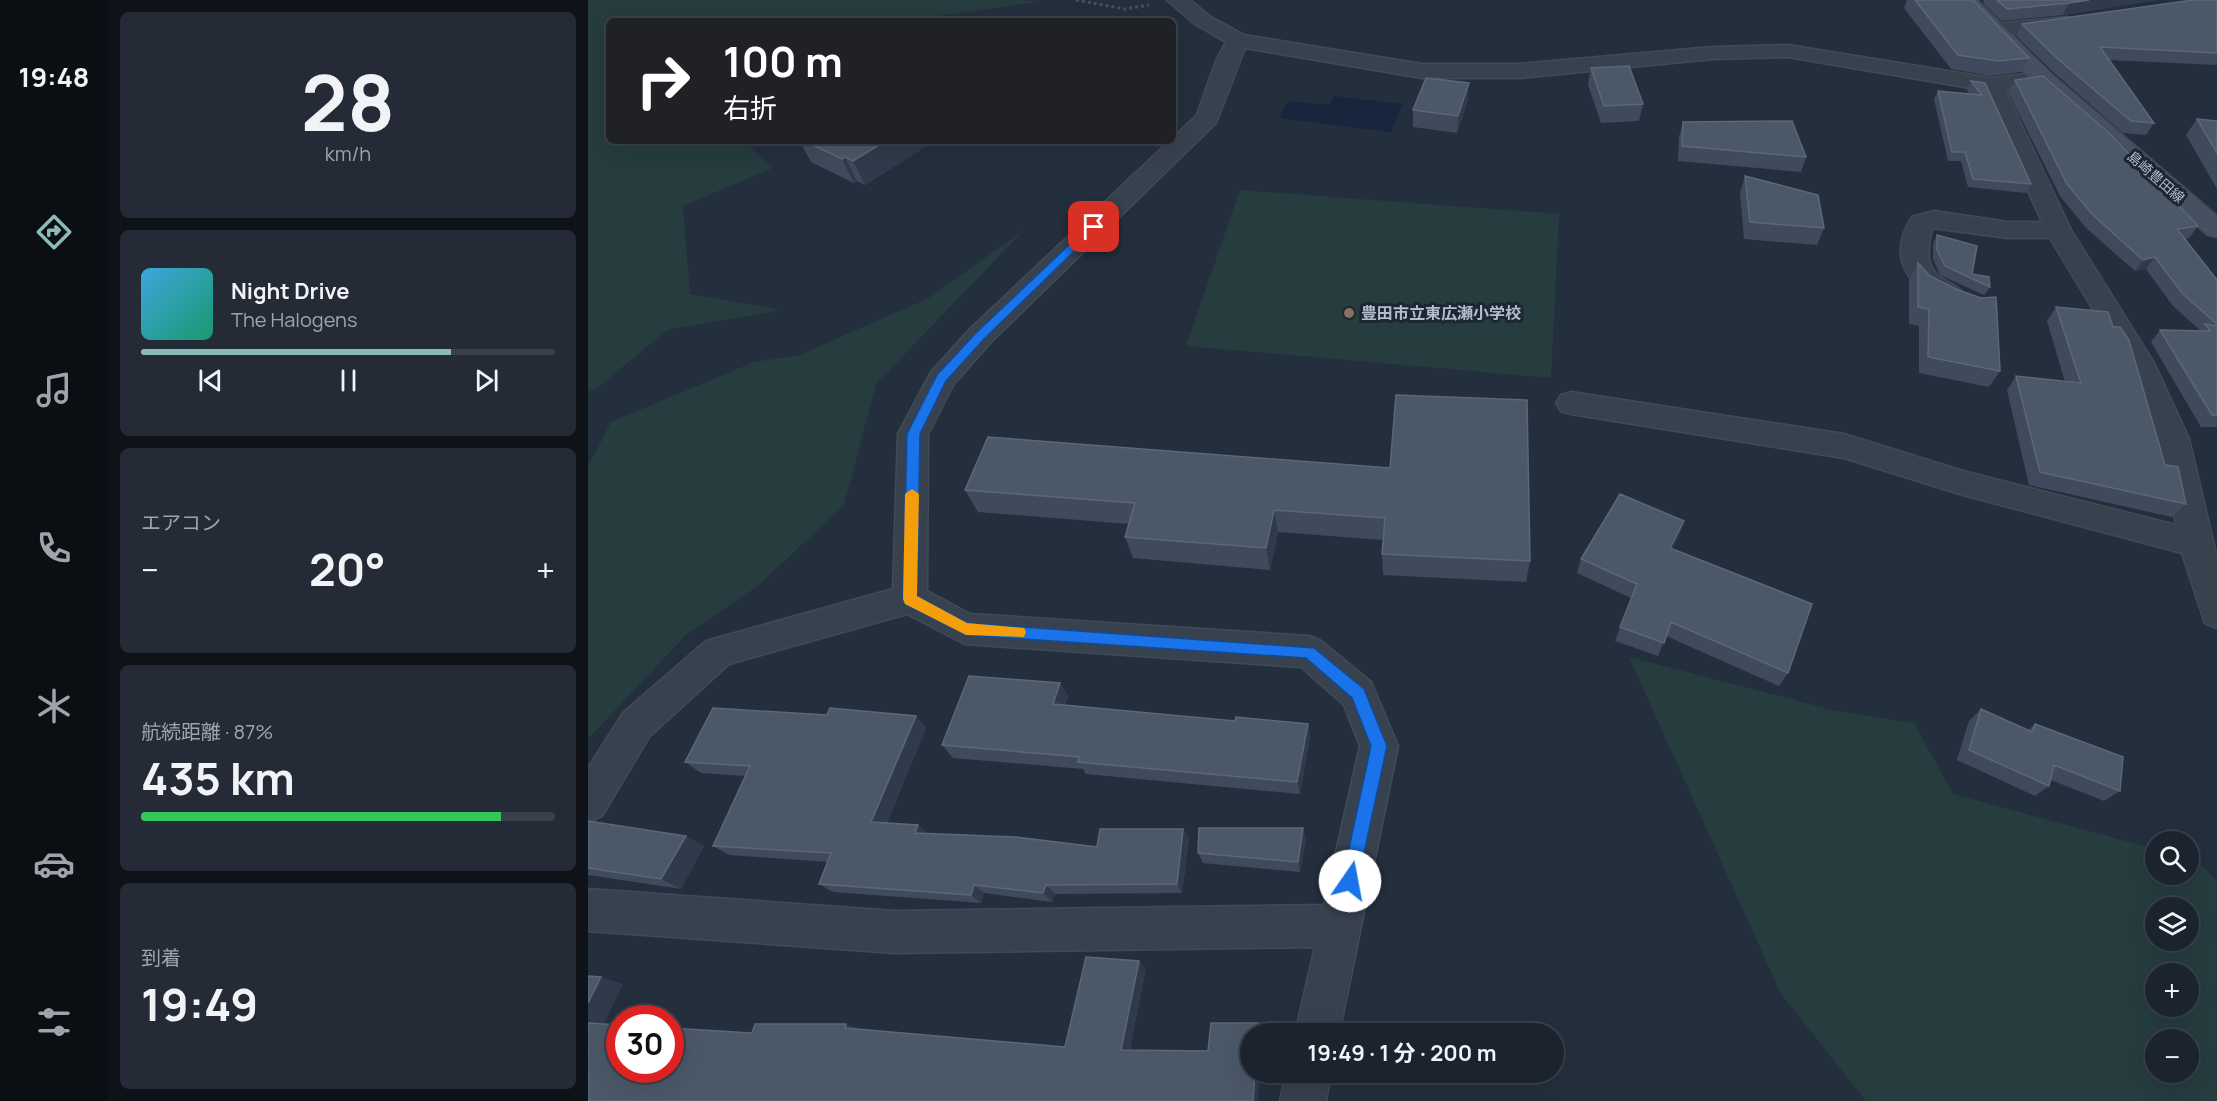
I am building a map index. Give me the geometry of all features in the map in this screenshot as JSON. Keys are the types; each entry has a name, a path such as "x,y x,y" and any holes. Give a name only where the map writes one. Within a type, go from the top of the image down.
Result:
{"main road":[{"name":"島崎豊田線","path":"1966,0 2043,79 2217,229"}],"street":[{"path":"1177,0 1202,20 1238,40 1332,58 1422,71 1519,71 1713,53 1788,51 1991,85 2043,79"},
{"path":"1994,30 2086,20"},
{"path":"910,599 913,434 941,378 980,336 1208,118 1227,61 1238,40"},
{"path":"1991,85 2058,230 2140,363 2174,439 2196,543 2217,613"},
{"path":"1975,305 1944,292 1924,279 1914,266 1916,242 1921,223 1934,219 2008,230 2058,230"},
{"path":"1571,403 1844,446 1963,483 2196,543"},
{"path":"588,803 636,725 718,652 910,599 966,629 1309,652 1358,694 1379,746 1319,1023"},
{"path":"588,910 895,932 1340,926"},
{"path":"1303,1101 1307,1083"}],"path":[{"path":"1076,0 1125,9 1137,9 1155,3"}],"green space":[{"path":"588,0 1021,0 1040,2 925,18 606,18 606,144 747,144 773,168 683,206 690,294 782,310 667,330 595,390 588,391"},
{"path":"1240,190 1559,214 1551,378 1186,346"},
{"path":"1024,230 876,384 844,505 759,585 686,635 588,739 588,467 611,422 754,362 799,355 927,299"},
{"path":"1629,657 1837,711 1914,723 1953,794 2145,846 2145,885 2199,885 2199,863 2217,881 2217,1101 1866,1101 1781,994"}],"water":[{"path":"1334,96 1402,104 1391,132 1279,118 1288,101 1329,105"}],"building":[{"path":"1915,0 1973,0 2029,58 1998,61 1958,55"},
{"path":"1997,0 2089,0 2007,9"},
{"path":"2193,0 2217,0 2217,53 2100,47 2154,123 2131,121 2059,60 2022,24"},
{"path":"1629,66 1643,104 1604,106 1591,68"},
{"path":"2043,76 2109,133 2198,226 2177,229 2217,280 2217,324 2183,294 2155,257 2143,260 2093,215 2067,184 2015,80"},
{"path":"1426,78 1469,83 1458,116 1413,110"},
{"path":"1971,81 1985,83 2031,184 1973,179 1965,152 1952,152 1938,91 1982,95"},
{"path":"2197,119 2217,121 2217,153"},
{"path":"1792,121 1806,157 1682,146 1683,122"},
{"path":"810,144 881,144 853,161 845,157 842,159"},
{"path":"1745,176 1818,195 1824,228 1750,222"},
{"path":"1937,235 1977,246 1972,274 1989,277 1990,287 1945,266 1937,250"},
{"path":"1918,263 1930,276 1958,290 1981,298 1996,297 2000,371 1928,357 1929,309 1918,307"},
{"path":"2056,307 2108,312 2113,327 2120,327 2129,340 2165,465 2178,467 2186,504 2040,472 2016,376 2081,383"},
{"path":"2205,324 2217,326 2217,415 2212,415 2160,330 2210,331"},
{"path":"1396,395 1527,400 1530,561 1382,554 1385,518 1274,510 1266,548 1125,537 1135,503 965,490 988,437 1390,468"},
{"path":"1620,494 1684,521 1670,548 1812,604 1788,673 1671,622 1664,643 1620,627 1637,584 1581,559"},
{"path":"969,676 1060,683 1053,704 1235,721 1236,717 1308,724 1297,782 1078,762 1080,757 942,745"},
{"path":"713,708 827,715 830,708 916,716 871,822 918,825 915,833 1015,837 1097,847 1100,829 1183,829 1177,884 1046,885 1043,893 974,885 971,895 819,884 831,853 713,846 750,766 685,762"},
{"path":"1981,709 2032,732 2035,724 2123,757 2120,791 2054,765 2049,786 1969,750"},
{"path":"588,821 686,836 661,879 588,868"},
{"path":"1199,828 1303,828 1298,862 1198,853"},
{"path":"1086,957 1139,961 1121,1050 1208,1051 1211,1023 1240,1023 1240,1083 1254,1083 1253,1101 588,1101 588,1023 606,1024 606,1083 684,1083 684,1029 752,1033 755,1024 846,1024 845,1028 1065,1047"},
{"path":"588,976 601,977 588,1003"}],"slow traffic":[{"path":"912,494 910,599 966,629 1019,632"}],"place":[{"name":"豊田市立東広瀬小学校","path":"1349,313"}],"route":[{"path":"1094,227 980,336 941,378 913,434 910,599 966,629 1309,652 1358,694 1379,746 1350,881"}]}
